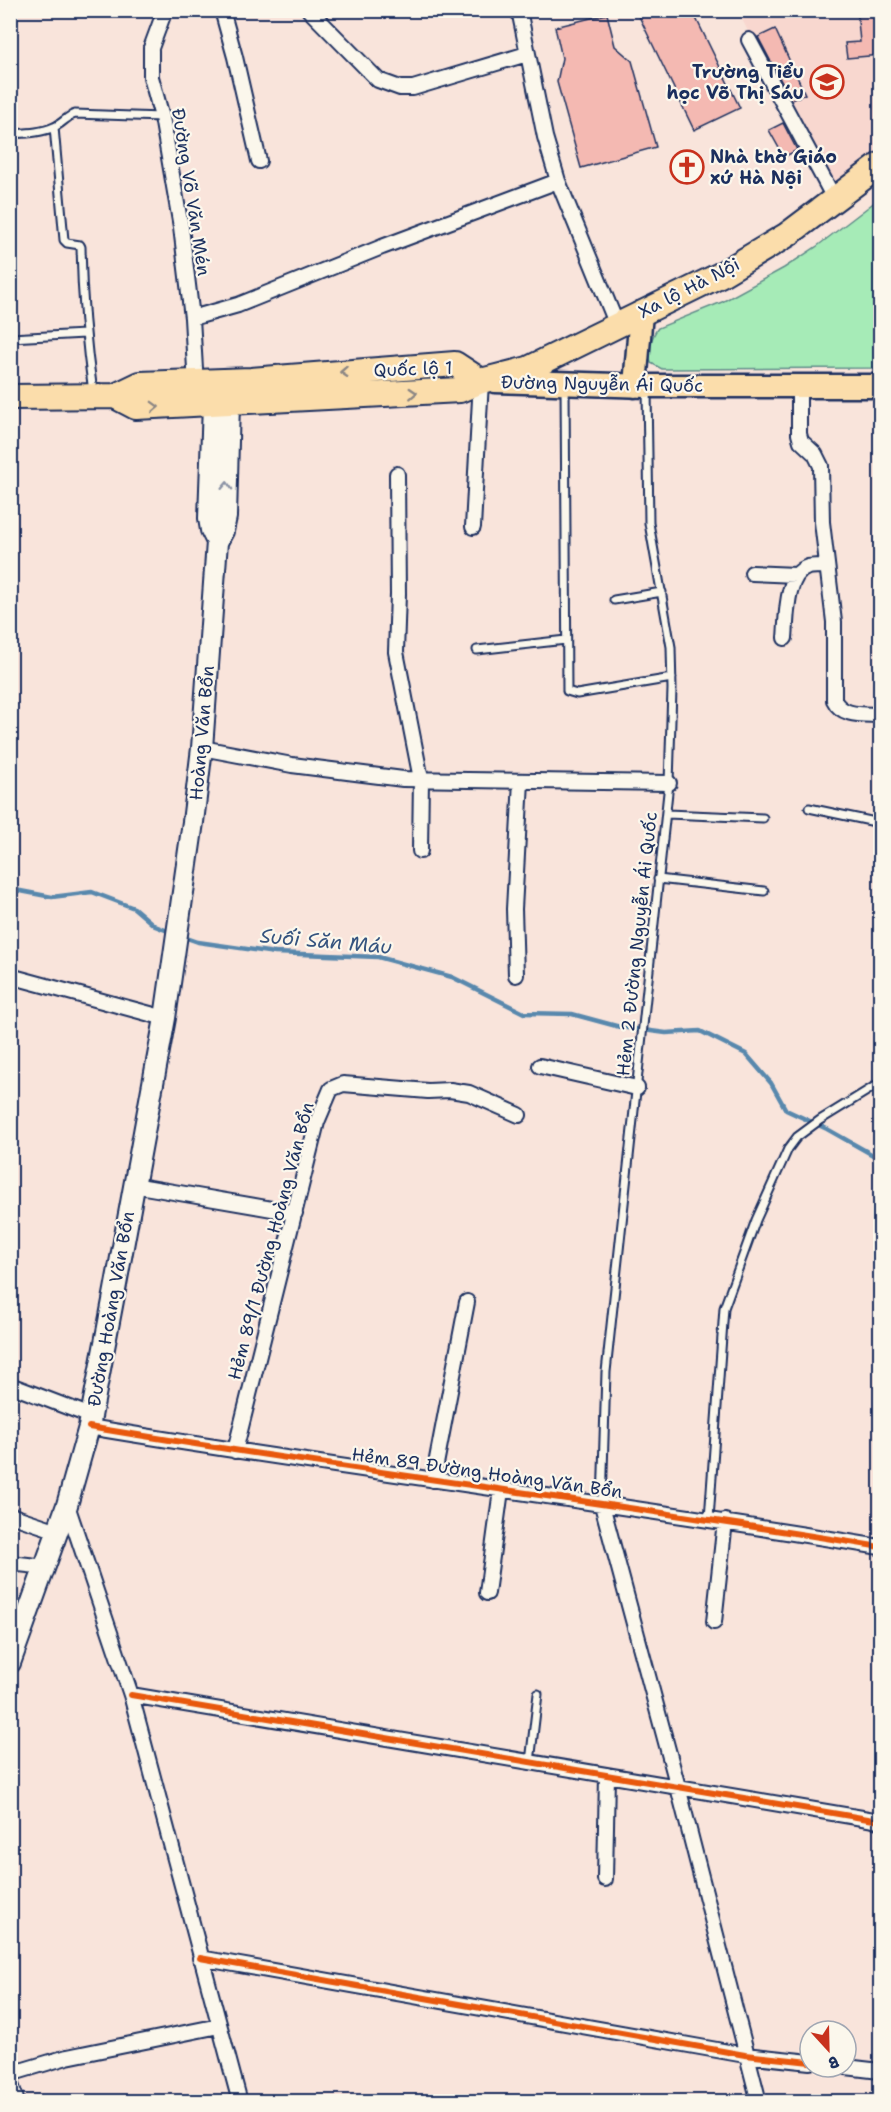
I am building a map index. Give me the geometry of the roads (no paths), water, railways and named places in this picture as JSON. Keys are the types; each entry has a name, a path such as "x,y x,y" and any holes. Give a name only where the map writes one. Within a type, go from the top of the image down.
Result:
{"highway":[{"name":"Xa lộ Hà Nội","path":"481,381 528,369 720,275 787,236 880,165"},
{"name":"Quốc lộ 1","path":"10,398 104,396 140,384 213,393 456,364 481,381"}],"main road":[{"path":"641,313 641,386"},
{"name":"Đường Nguyễn Ái Quốc","path":"481,381 641,386 880,386"},
{"name":"Hoàng Văn Bổn","path":"176,945 202,748 217,542 223,531 226,517 213,393"},
{"name":"Đường Hoàng Văn Bổn","path":"10,1663 67,1505 90,1422 165,1018 176,945"}],"street":[{"name":"Đường Võ Văn Mén","path":"165,10 151,48 151,77 162,117 181,227 192,318 213,393"},
{"path":"222,10 260,161"},
{"path":"309,10 378,80 400,88 413,88 527,54"},
{"path":"519,10 545,136 558,182 617,325"},
{"path":"749,40 835,200"},
{"path":"192,318 238,305 382,247 558,182"},
{"path":"473,527 481,381"},
{"path":"799,386 799,434 801,441 815,454 821,466 822,522 834,622 834,700 838,708 844,712 880,715"},
{"path":"397,474 396,652 421,779 420,850"},
{"path":"785,638 791,585 796,575 809,567 827,566"},
{"path":"752,573 796,575"},
{"path":"202,748 292,765 403,779 669,783"},
{"path":"516,975 514,909 521,781"},
{"path":"10,976 165,1018"},
{"path":"540,1066 637,1088"},
{"name":"Hẻm 89/1 Đường Hoàng Văn Bổn","path":"235,1451 317,1122 331,1089 343,1084 428,1091 450,1089 468,1093 519,1115"},
{"path":"133,1185 295,1213"},
{"path":"433,1480 467,1302"},
{"name":"Hẻm 89 Đường Hoàng Văn Bổn","path":"10,1385 90,1422 235,1451 725,1521 880,1547"},
{"path":"486,1593 501,1490"},
{"path":"67,1505 131,1695 240,2102"},
{"path":"602,1505 759,2102"},
{"path":"10,1515 58,1531"},
{"path":"714,1622 725,1521"},
{"path":"10,1563 46,1567"},
{"path":"131,1695 880,1821"},
{"path":"605,1879 607,1775"},
{"path":"200,1958 746,2055 798,2061"},
{"path":"11,2074 67,2056 219,2026"},
{"path":"858,2068 880,2071"}],"lane":[{"path":"10,134 43,132 75,114 162,117"},
{"path":"54,127 64,240 81,247 87,323 85,334 104,396"},
{"path":"10,338 85,334"},
{"path":"565,384 567,691 577,694 672,678"},
{"name":"Hẻm 2 Đường Nguyễn Ái Quốc","path":"602,1505 606,1372 669,783 671,647 649,514 641,386"},
{"path":"614,600 662,592"},
{"path":"477,650 566,640"},
{"path":"809,808 880,823"},
{"path":"667,814 763,818"},
{"path":"658,879 764,891"},
{"path":"709,1519 724,1308 756,1220 788,1149 797,1137 880,1083"},
{"path":"530,1762 538,1694"},
{"path":"11,2074 19,2097"}],"waterway":[{"name":"Suối Săn Máu","path":"10,889 52,897 92,892 134,908 155,926 173,933"},
{"name":"Suối Săn Máu","path":"181,936 198,942 275,953 378,957 452,977 524,1013 572,1014 620,1027 666,1033 700,1031 746,1054 771,1083 786,1110 827,1129 880,1159"}],"place":[{"name":"Trường Tiểu học Võ Thị Sáu","path":"827,82"},
{"name":"Nhà thờ Giáo xứ Hà Nội","path":"687,167"}]}
